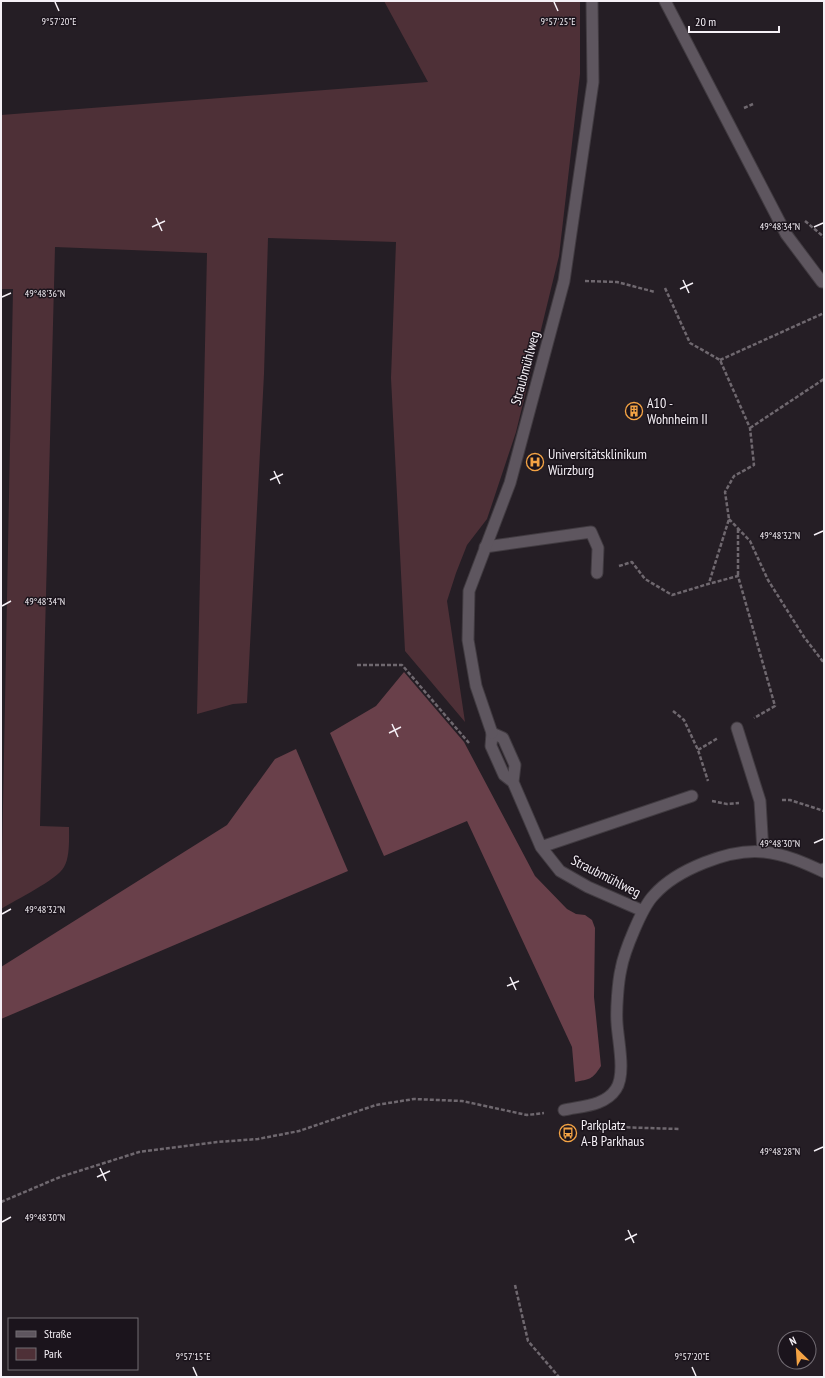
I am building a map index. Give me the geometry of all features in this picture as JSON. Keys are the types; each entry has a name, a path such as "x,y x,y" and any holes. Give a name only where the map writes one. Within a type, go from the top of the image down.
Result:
{"street":[{"name":"Straubmühlweg","path":"592,1 593,82 564,280 510,483 469,591 468,640 476,686 492,733 503,738 515,765 513,782 541,847 560,871 588,886 643,911"},
{"path":"665,1 786,234 822,282 824,282"},
{"path":"485,547 591,532 598,548 597,573"},
{"path":"737,728 760,801 763,852"},
{"path":"541,847 692,796"},
{"path":"564,1110 598,1103 608,1098 616,1089 620,1080 620,1044 617,1022 621,969 631,939 643,911 654,895 669,882 691,869 714,859 739,853 763,852 794,859 824,871"}],"path":[{"path":"564,280 617,282 656,292"},
{"path":"665,288 690,343 720,360 750,428 754,465 734,476 725,492 729,519 708,584"},
{"path":"720,360 824,313"},
{"path":"750,428 824,379"},
{"path":"729,519 750,541 768,580 804,637 824,663"},
{"path":"738,528 738,576 775,706"},
{"path":"597,573 632,562 644,579 672,595 738,576"},
{"path":"357,665 402,665 472,745"},
{"path":"673,712 684,720 698,750 720,737"},
{"path":"790,800 824,812"},
{"path":"1,1202 60,1177 140,1152 217,1142 258,1139 298,1131 376,1105 414,1099 462,1101 527,1115 564,1110"},
{"path":"616,1128 680,1129"},
{"path":"515,1285 528,1341 559,1377"}],"green space":[{"path":"384,1 580,1 580,74 559,256 516,432 487,519 467,545 447,601 465,722 405,651 391,378 396,242 268,238 264,374 247,703 233,704 197,714 207,253 55,247 40,826 69,827 69,848 66,863 60,872 45,884 1,909 13,289 1,289 1,115 428,82"}],"shaded area":[{"path":"404,672 464,742 535,876 567,909 576,914 585,915 592,920 595,928 594,997 601,1066 590,1078 575,1082 572,1047 467,821 384,856 330,733 376,706"},
{"path":"296,749 348,871 1,1019 1,967 227,825 275,759"}],"place":[{"name":"A10 - Wohnheim II","path":"634,411"},
{"name":"Universitätsklinikum Würzburg","path":"535,462"},
{"name":"Parkplatz A-B Parkhaus","path":"568,1133"}]}
